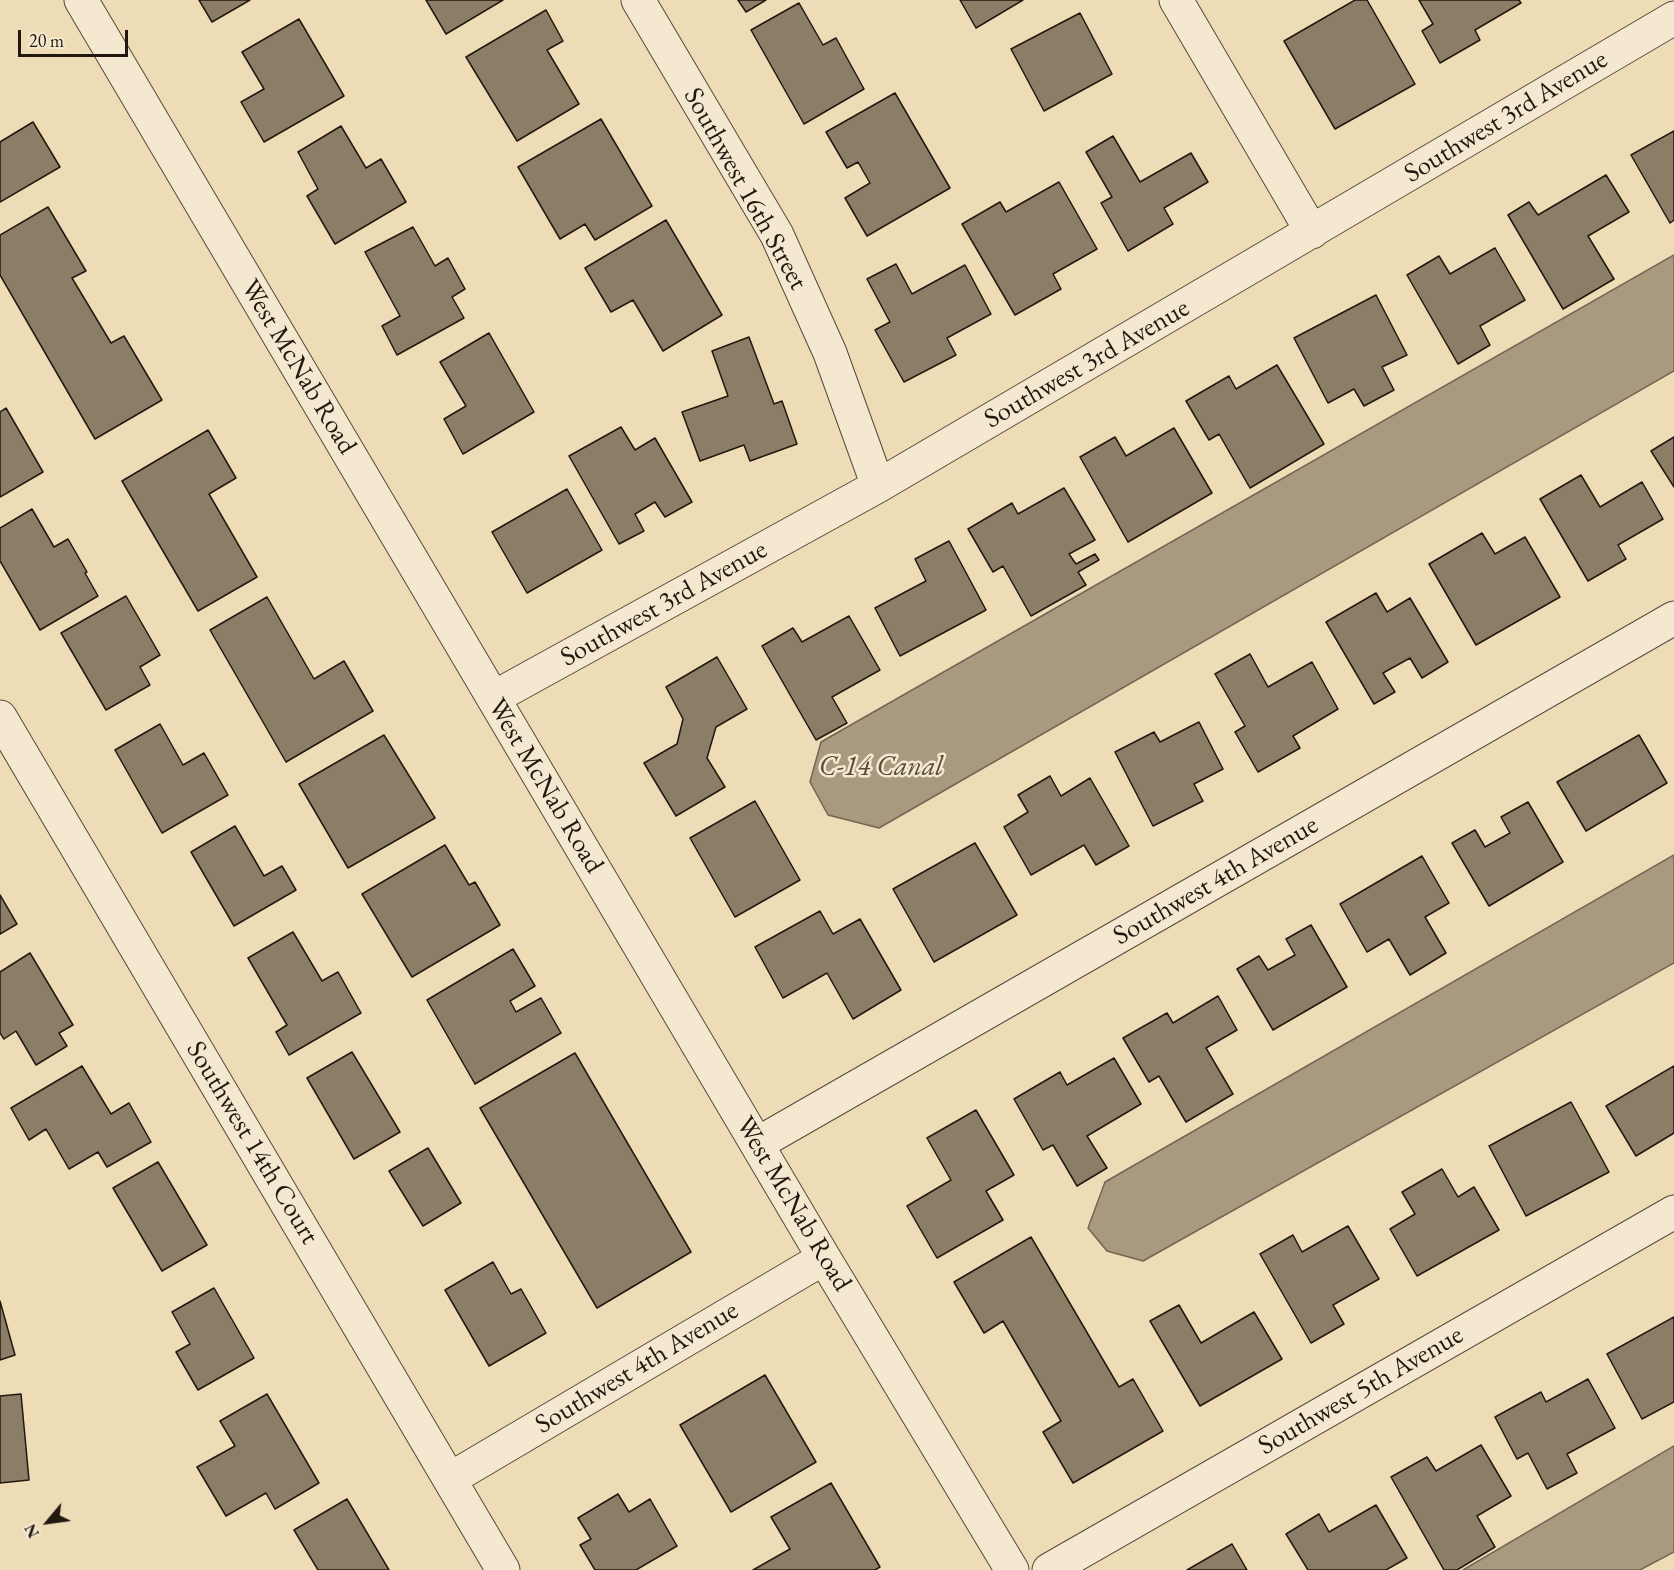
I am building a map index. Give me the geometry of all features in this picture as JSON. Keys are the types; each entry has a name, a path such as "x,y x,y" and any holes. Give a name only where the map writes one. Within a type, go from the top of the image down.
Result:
{"street":[{"name":"West McNab Road","path":"81,0 824,1258 1012,1570"},
{"name":"Southwest 16th Street","path":"638,0 777,235 830,353 878,486"},
{"path":"1176,0 1312,232"},
{"name":"Southwest 3rd Avenue","path":"493,698 878,486 1674,18"},
{"name":"Southwest 4th Avenue","path":"757,1144 1674,618"},
{"name":"Southwest 14th Court","path":"0,717 503,1570"},
{"name":"Southwest 5th Avenue","path":"1049,1570 1674,1212"},
{"name":"Southwest 4th Avenue","path":"450,1479 824,1258"}],"water":[{"name":"C-14 Canal","path":"1674,255 1674,371 879,828 828,815 810,782 821,742"},
{"path":"1674,855 1674,963 1143,1261 1107,1251 1088,1228 1105,1182"},
{"path":"1674,1446 1674,1552 1640,1570 1463,1570"}],"building":[{"path":"199,0 250,0 212,22"},
{"path":"426,0 503,0 446,34"},
{"path":"738,0 766,0 746,12"},
{"path":"960,0 1023,0 976,28"},
{"path":"1355,0 1367,0 1415,84 1335,129 1284,41"},
{"path":"1419,0 1519,0 1521,3 1475,30 1480,40 1440,63 1422,31 1433,24"},
{"path":"799,3 823,45 836,38 864,89 804,124 751,30"},
{"path":"546,10 563,41 547,50 579,104 517,141 466,57"},
{"path":"1080,13 1112,74 1044,111 1011,49"},
{"path":"299,19 344,96 264,142 241,102 264,89 242,52"},
{"path":"895,93 950,188 867,236 845,198 870,183 858,162 847,168 826,132"},
{"path":"601,119 652,206 595,240 585,224 560,239 518,167"},
{"path":"33,122 60,167 0,202 0,142"},
{"path":"341,126 366,168 381,159 406,202 335,244 307,196 318,189 298,152"},
{"path":"1674,131 1674,220 1670,223 1631,155"},
{"path":"1113,136 1140,182 1191,153 1208,182 1164,208 1173,224 1128,251 1101,203 1112,197 1086,152"},
{"path":"1606,175 1629,212 1588,236 1614,279 1563,309 1508,215 1529,202 1538,215"},
{"path":"1059,182 1097,249 1053,274 1061,289 1015,315 962,224 1000,202 1006,212"},
{"path":"48,207 86,271 72,278 111,343 124,336 162,400 95,439 0,275 0,235"},
{"path":"666,220 722,315 663,351 633,300 611,312 585,268"},
{"path":"413,227 435,266 448,258 465,289 452,297 464,318 397,355 382,326 400,316 365,252"},
{"path":"1495,248 1525,300 1480,326 1490,345 1458,364 1407,275 1439,256 1450,274"},
{"path":"896,264 912,294 965,265 991,314 947,338 956,355 904,382 875,330 890,322 867,279"},
{"path":"1376,295 1407,355 1382,367 1394,390 1364,406 1354,389 1328,403 1294,338"},
{"path":"489,333 534,412 463,454 444,419 466,406 440,362"},
{"path":"749,337 774,404 782,401 797,444 750,461 744,445 700,461 682,412 728,396 712,351"},
{"path":"1277,365 1324,444 1250,488 1219,434 1209,440 1186,401 1229,376 1236,389"},
{"path":"6,408 43,472 0,497 0,412"},
{"path":"621,427 635,450 655,438 692,502 665,517 655,502 635,514 644,531 619,544 569,456"},
{"path":"1174,428 1212,493 1128,542 1080,457 1115,437 1126,456"},
{"path":"208,430 236,478 209,494 257,577 198,611 122,481"},
{"path":"1674,437 1674,487 1651,451"},
{"path":"1581,475 1600,507 1642,482 1663,519 1618,545 1626,559 1588,581 1540,499"},
{"path":"1064,488 1095,540 1069,554 1076,564 1095,554 1099,560 1078,572 1086,585 1031,616 1003,566 993,572 968,529 1012,503 1018,514"},
{"path":"567,489 602,550 527,593 492,532"},
{"path":"32,509 54,547 68,539 98,596 40,630 0,561 0,528"},
{"path":"1482,533 1495,554 1525,537 1560,597 1476,645 1429,564"},
{"path":"949,541 986,610 900,656 875,608 926,581 915,559"},
{"path":"1376,593 1387,612 1410,598 1448,662 1422,678 1410,658 1383,673 1395,692 1374,704 1326,622"},
{"path":"126,596 160,655 140,667 150,685 106,710 61,633"},
{"path":"267,597 314,679 344,661 373,711 286,762 210,630"},
{"path":"849,616 880,670 832,697 847,723 816,740 762,646 793,628 802,642"},
{"path":"1250,654 1268,687 1312,662 1338,709 1293,736 1300,748 1258,772 1235,732 1245,726 1215,674"},
{"path":"717,657 747,709 716,727 707,758 725,787 676,816 644,763 677,744 683,719 666,687"},
{"path":"1199,722 1223,769 1194,784 1203,801 1153,826 1115,752 1154,732 1160,742"},
{"path":"160,724 183,765 204,753 228,795 162,833 115,750"},
{"path":"384,735 435,818 348,868 299,784"},
{"path":"1639,735 1667,783 1586,831 1557,782"},
{"path":"1050,776 1061,796 1090,778 1129,846 1096,865 1084,845 1031,875 1004,827 1028,812 1018,795"},
{"path":"755,801 800,880 735,917 690,838"},
{"path":"1528,802 1563,862 1489,906 1452,843 1475,830 1485,847 1510,833 1501,817"},
{"path":"235,826 264,876 282,866 296,890 234,926 191,852"},
{"path":"975,843 1017,915 934,962 893,889"},
{"path":"445,845 469,885 475,882 500,925 412,977 362,894"},
{"path":"1422,856 1449,903 1425,917 1446,953 1410,975 1389,939 1367,952 1340,904"},
{"path":"0,895 17,924 0,934"},
{"path":"820,911 833,934 860,919 901,990 853,1019 827,973 783,998 755,947"},
{"path":"1311,925 1347,987 1273,1030 1237,969 1259,956 1268,970 1295,955 1286,939"},
{"path":"293,932 322,981 338,972 361,1013 289,1055 276,1032 287,1025 248,958"},
{"path":"513,949 535,986 510,1001 516,1012 541,998 561,1033 475,1084 427,1000"},
{"path":"30,953 73,1025 59,1033 67,1046 36,1065 16,1031 4,1039 0,1033 0,972"},
{"path":"1218,996 1237,1030 1206,1048 1233,1094 1186,1122 1159,1076 1149,1082 1123,1038 1167,1013 1173,1023"},
{"path":"352,1052 400,1132 354,1159 307,1078"},
{"path":"575,1053 691,1252 597,1308 480,1108"},
{"path":"1114,1058 1141,1104 1087,1136 1107,1168 1077,1186 1053,1145 1043,1150 1014,1099 1060,1072 1067,1085"},
{"path":"82,1066 111,1114 129,1103 151,1142 107,1167 98,1152 69,1169 46,1129 29,1140 11,1108"},
{"path":"1674,1066 1674,1133 1636,1156 1606,1106"},
{"path":"1571,1102 1609,1172 1526,1216 1489,1146"},
{"path":"976,1110 1014,1175 986,1191 1003,1220 937,1258 907,1206 951,1180 927,1138"},
{"path":"428,1148 461,1203 423,1226 389,1171"},
{"path":"158,1162 207,1245 162,1271 113,1188"},
{"path":"1442,1169 1458,1197 1474,1187 1499,1230 1417,1276 1390,1229 1415,1214 1402,1192"},
{"path":"1348,1226 1379,1279 1333,1305 1344,1324 1311,1343 1260,1254 1293,1235 1302,1252"},
{"path":"1031,1237 1119,1387 1133,1379 1163,1431 1073,1483 1043,1432 1061,1421 1003,1321 984,1333 954,1282"},
{"path":"493,1262 511,1294 521,1289 546,1333 489,1366 445,1290"},
{"path":"214,1288 254,1358 198,1390 176,1352 190,1344 172,1312"},
{"path":"0,1301 15,1355 0,1360"},
{"path":"1179,1305 1201,1343 1254,1312 1282,1359 1200,1406 1150,1321"},
{"path":"1674,1317 1674,1402 1642,1419 1607,1354"},
{"path":"765,1375 816,1462 731,1512 680,1425"},
{"path":"1588,1379 1615,1428 1567,1454 1577,1473 1547,1489 1528,1453 1517,1459 1495,1417 1541,1392 1546,1402"},
{"path":"21,1394 29,1480 0,1483 0,1396"},
{"path":"267,1394 319,1483 275,1509 266,1493 226,1516 197,1467 235,1446 220,1421"},
{"path":"1481,1445 1511,1496 1477,1516 1495,1547 1457,1570 1444,1570 1391,1477 1427,1457 1436,1471"},
{"path":"831,1483 880,1567 875,1570 753,1570 790,1549 771,1517"},
{"path":"618,1494 629,1512 650,1499 677,1546 636,1570 595,1570 580,1545 591,1539 578,1518"},
{"path":"347,1499 389,1570 318,1570 294,1530"},
{"path":"1376,1505 1407,1558 1386,1570 1308,1570 1286,1534 1319,1514 1329,1532"},
{"path":"1232,1544 1247,1570 1187,1570"}]}
